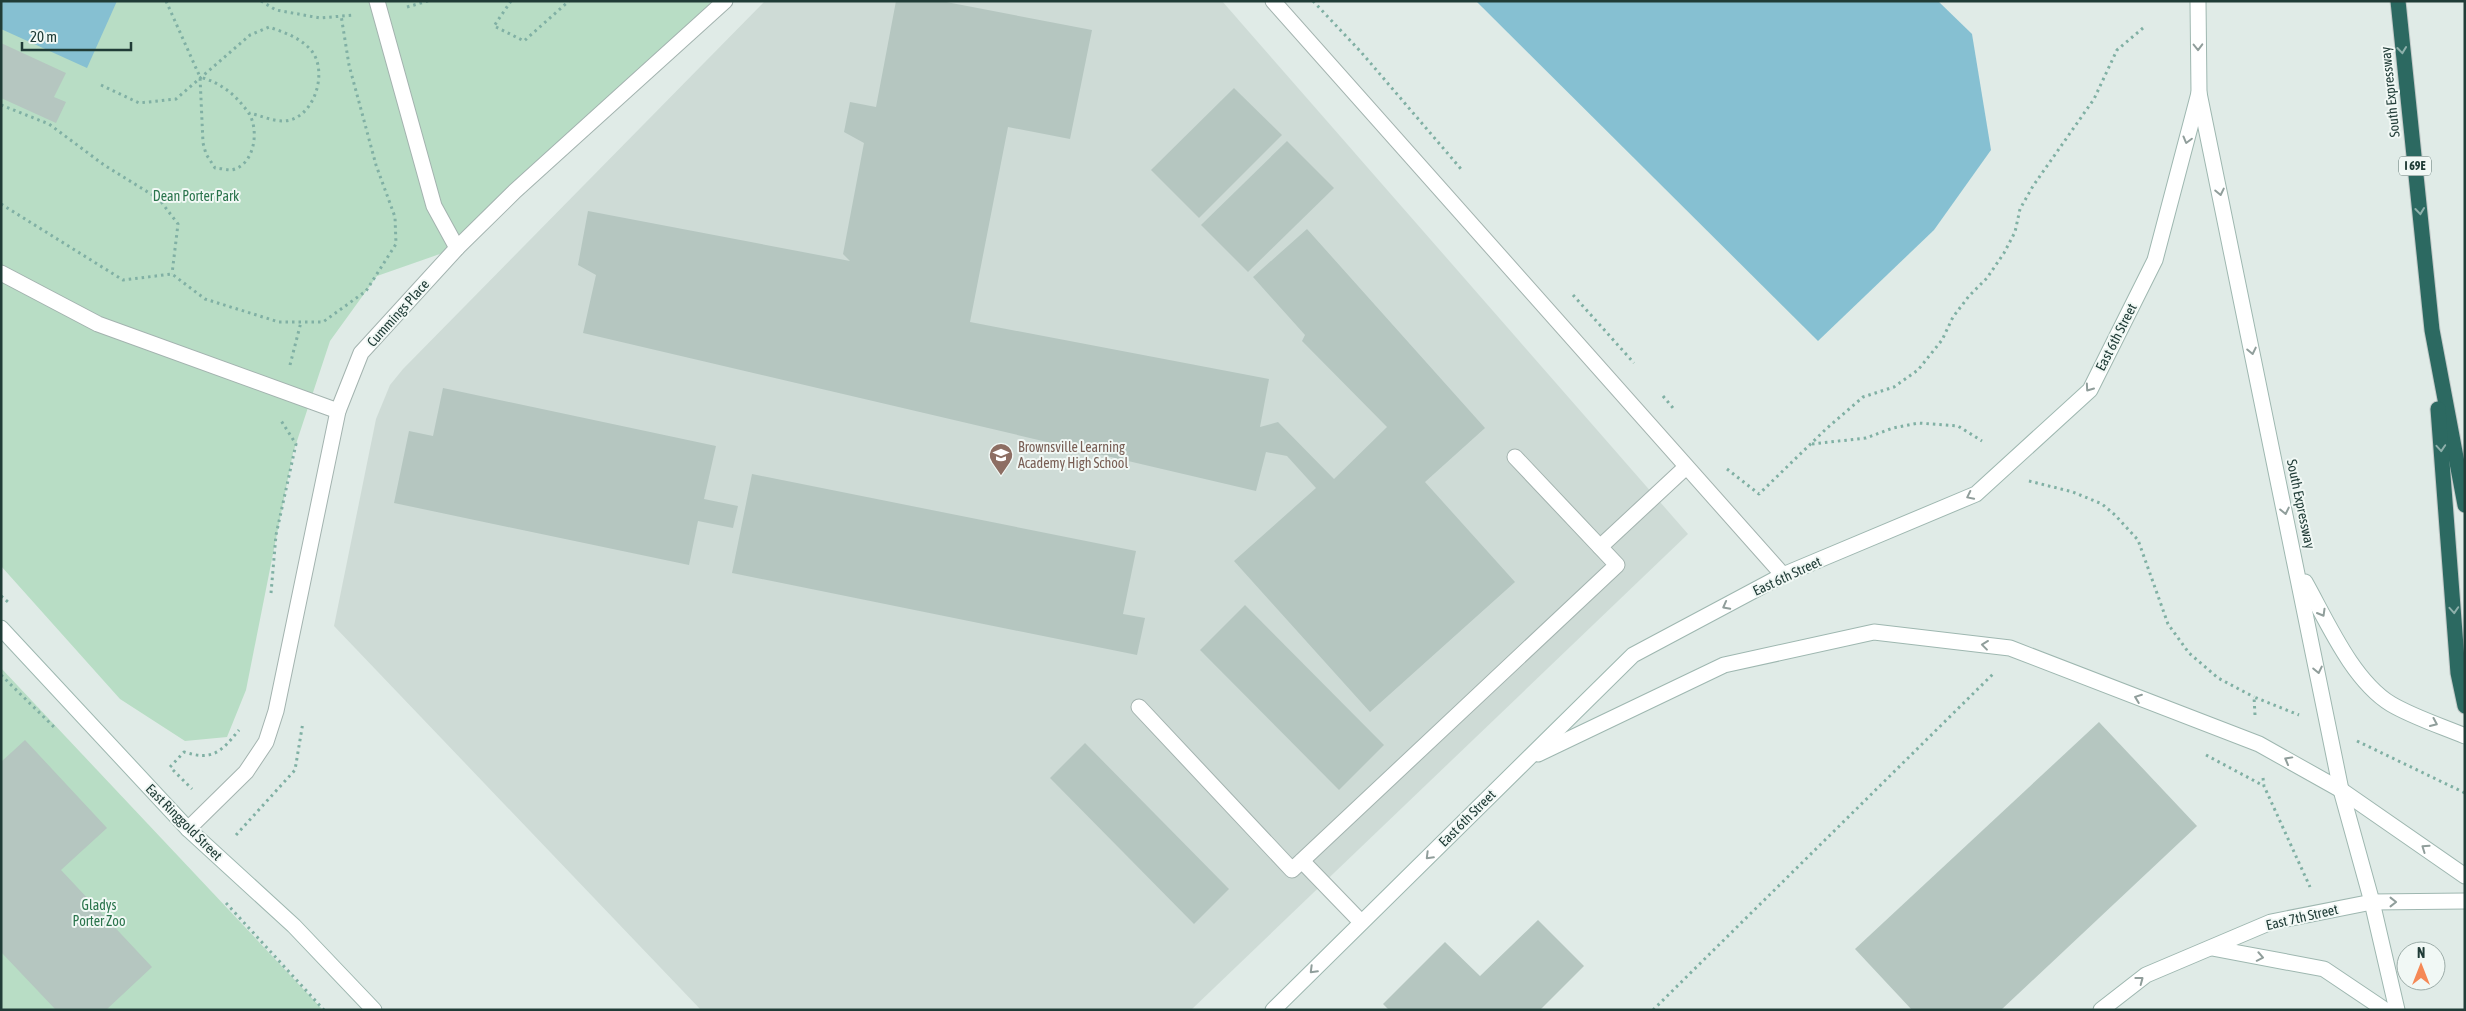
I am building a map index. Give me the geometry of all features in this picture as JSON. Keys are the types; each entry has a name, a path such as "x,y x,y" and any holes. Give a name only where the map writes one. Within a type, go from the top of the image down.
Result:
{"highway":[{"name":"South Expressway","path":"2398,1 2432,330 2465,505"},
{"path":"2432,330 2458,673 2465,706"}],"main road":[{"name":"Cummings Place","path":"188,829 246,772 266,742 276,711 338,411 362,353 457,248 515,191 725,1"},
{"path":"1273,1 1783,575"},
{"name":"South Expressway","path":"2198,1 2199,93 2298,570 2341,790 2372,902 2397,1010"},
{"path":"379,8 434,206 457,248"},
{"name":"East 6th Street","path":"1273,1010 1633,655 1783,575 1976,494 2090,390 2155,260 2199,93"},
{"path":"1,273 98,324 338,411"},
{"path":"1139,707 1292,870 1617,565 1515,457"},
{"path":"1600,547 1686,467"},
{"path":"2298,570 2348,658 2367,683 2390,704 2465,736"},
{"name":"East Ringgold Street","path":"1,628 188,829 294,926 374,1010"},
{"path":"1526,760 1724,665 1874,632 2010,648 2259,744 2341,790 2465,876"},
{"path":"1302,861 1362,922"},
{"name":"East 7th Street","path":"2101,1010 2146,975 2271,922 2372,902 2465,901"},
{"path":"2212,948 2324,969 2385,1010"}],"path":[{"path":"166,1 200,77 203,143 206,154 215,168 231,170 245,162 253,149 253,123 249,113 228,90 217,82 200,77"},
{"path":"261,1 276,10 320,18 379,8"},
{"path":"511,1 494,26 524,41 569,1"},
{"path":"1313,1 1362,52 1467,175"},
{"path":"1,204 123,280 172,274 204,299 279,322 323,322 366,291 396,244 395,217 376,165 350,65 341,15"},
{"path":"101,85 139,103 176,98 250,35 269,27 293,36 310,49 317,62 319,75 315,100 302,114 284,121 249,113"},
{"path":"1720,463 1759,494 1863,397 1894,387 1918,370 1942,340 1953,317 1968,296 1987,278 2004,253 2015,232 2020,209 2094,98 2117,50 2144,28"},
{"path":"1,105 49,124 104,165 159,198 178,224 172,274"},
{"path":"1570,292 1638,368"},
{"path":"270,601 276,535 296,444 278,416 302,322"},
{"path":"1660,393 1676,412"},
{"path":"1811,444 1838,443 1866,438 1893,428 1918,423 1958,426 1982,441"},
{"path":"2026,480 2073,492 2102,504 2115,515 2138,540 2168,624 2189,653 2218,678 2254,698"},
{"path":"1653,1010 1997,670"},
{"path":"236,835 295,770 303,719"},
{"path":"170,767 184,752 201,757 223,749 240,729"},
{"path":"2264,786 2308,883"}],"shaded area":[{"name":"Brownsville Learning Academy High School","path":"765,1 1222,1 1688,534 1191,1010 701,1010 334,626 376,419 390,385 403,369"}],"green space":[{"name":"Dean Porter Park","path":"1,1 725,1 457,248 377,276 330,341 293,453 246,690 227,737 185,741 120,699 1,566"},
{"name":"Gladys Porter Zoo","path":"1,668 323,1010 1,1010"}],"water":[{"path":"1,1 117,1 87,68 1,29"},
{"path":"1476,1 1938,1 1972,34 1991,150 1934,230 1818,341"}],"building":[{"path":"896,1 941,1 1092,30 1070,139 1008,127 970,322 1269,379 1260,427 1278,422 1334,479 1387,427 1302,341 1305,335 1253,277 1307,229 1485,428 1425,482 1515,582 1370,712 1234,561 1316,488 1287,456 1266,452 1256,491 583,333 596,275 578,265 588,211 850,261 843,254 864,143 844,132 850,102 876,107"},
{"path":"1,43 66,73 54,97 66,102 56,123 1,98"},
{"path":"1234,88 1282,135 1199,218 1151,170"},
{"path":"1287,141 1334,188 1248,272 1201,225"},
{"path":"443,388 716,446 704,499 738,506 733,528 698,521 689,565 394,503 409,431 433,436"},
{"path":"752,474 1136,551 1123,614 1145,618 1137,655 732,573"},
{"path":"1245,605 1384,745 1339,790 1200,650"},
{"path":"2099,722 2197,826 2001,1010 1912,1010 1855,949"},
{"path":"25,740 107,828 61,870 152,967 106,1010 56,1010 1,952 1,762"},
{"path":"1085,743 1229,889 1194,924 1050,778"},
{"path":"1538,920 1584,966 1540,1010 1389,1010 1383,1004 1445,942 1480,976"}],"place":[{"name":"Brownsville Learning Academy High School","path":"1001,476"}]}
